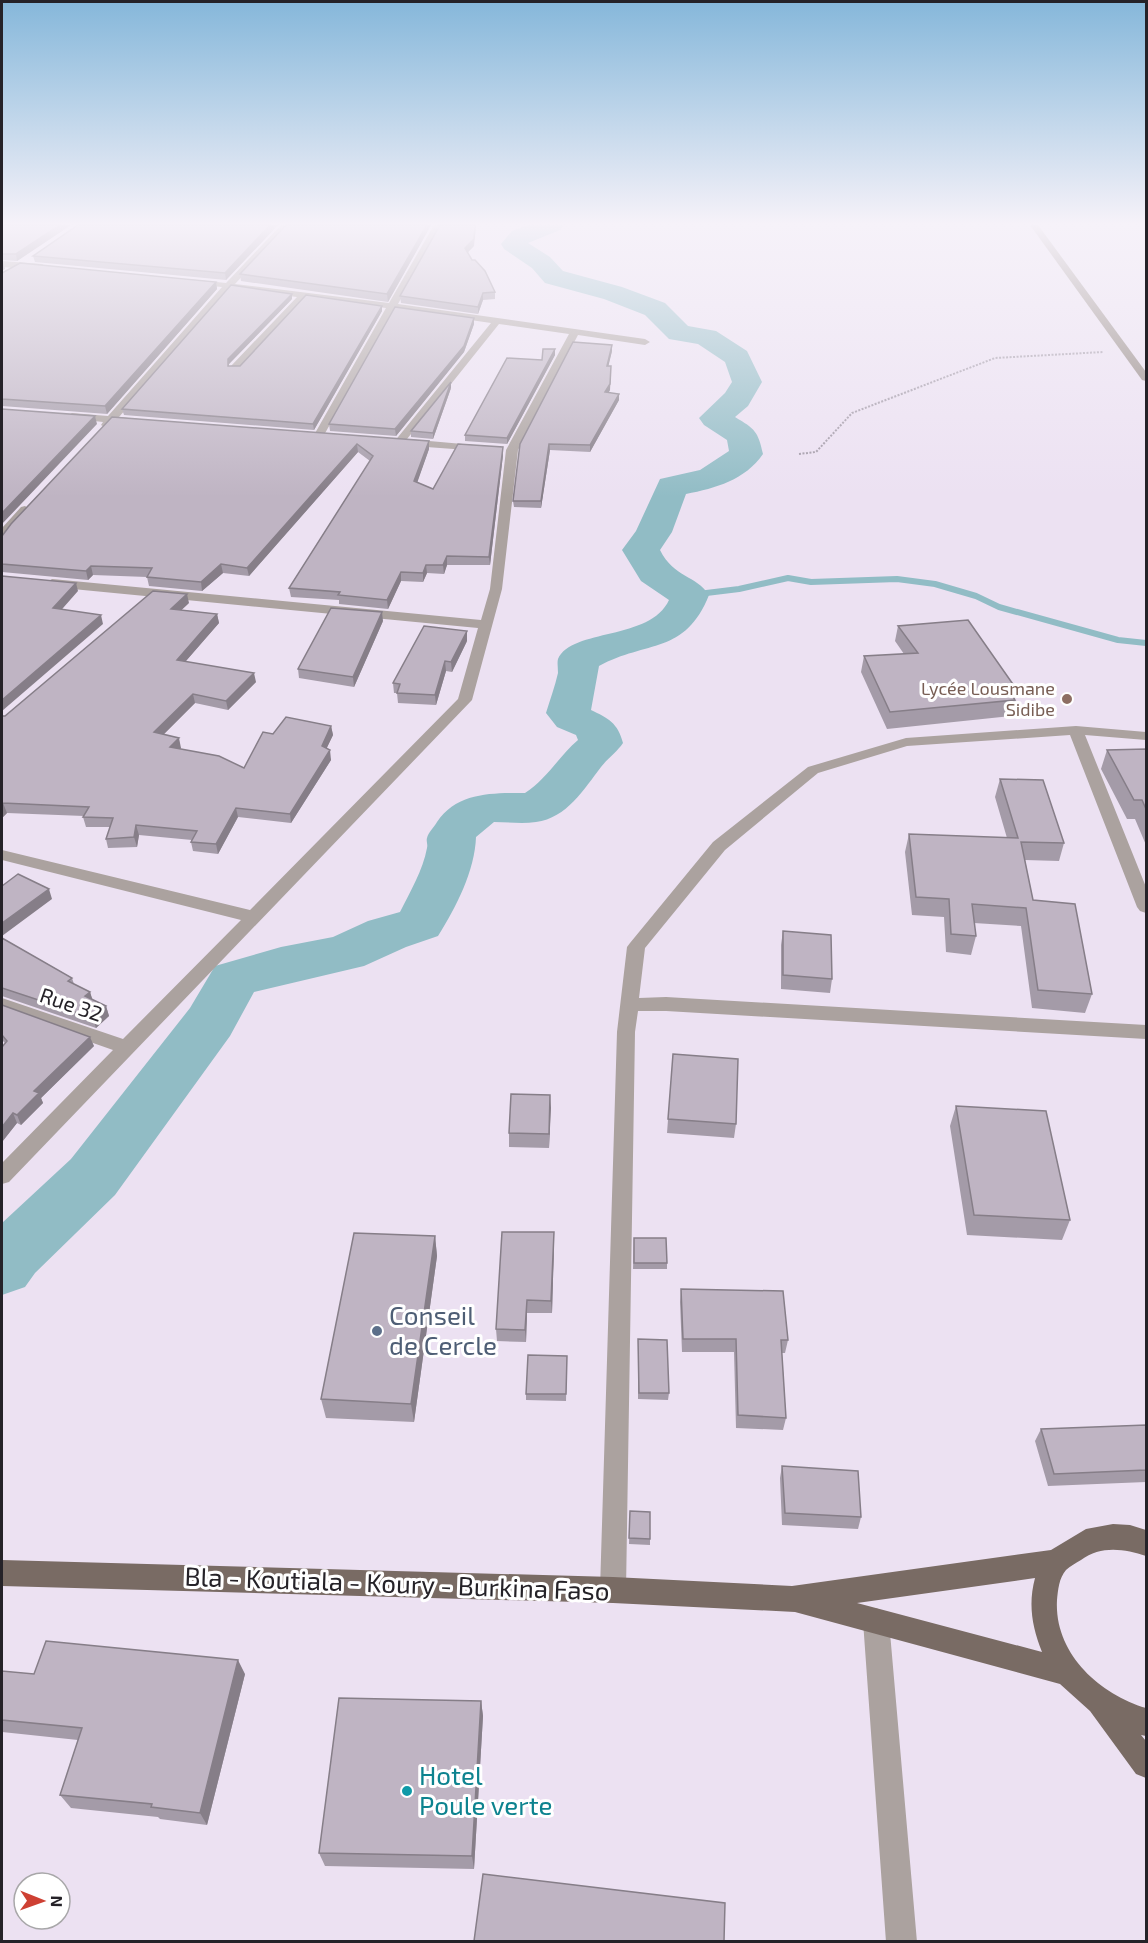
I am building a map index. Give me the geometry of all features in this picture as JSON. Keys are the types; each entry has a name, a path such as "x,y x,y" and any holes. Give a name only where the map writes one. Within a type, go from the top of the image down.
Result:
{"main road":[{"path":"1100,316 1146,378"},
{"path":"792,1599 1055,1562 1088,1539 1116,1536 1146,1543"},
{"path":"1055,1562 1045,1589 1045,1620 1051,1641 1069,1673 1096,1700 1146,1764"},
{"name":"Bla - Koutiala - Koury - Burkina Faso","path":"2,1573 614,1590 792,1599"},
{"path":"792,1599 1069,1673"},
{"path":"1096,1700 1124,1717 1146,1722"}],"street":[{"path":"96,436 202,316"},
{"path":"235,369 285,316"},
{"path":"319,435 387,316"},
{"path":"460,316 645,342"},
{"path":"497,321 393,441 501,450"},
{"path":"2,1176 465,700 496,589 501,450 574,333"},
{"path":"56,415 146,422"},
{"path":"2,534 33,501"},
{"path":"36,581 486,625"},
{"path":"133,608 150,593"},
{"path":"614,1590 626,1032 636,947 718,846 813,770 906,742 1076,730 1146,736"},
{"path":"1076,730 1146,907"},
{"path":"2,855 254,916"},
{"name":"Rue 32","path":"2,1004 127,1048"},
{"path":"629,1005 678,1004 1146,1032"},
{"path":"876,1621 902,1941"}],"path":[{"path":"799,454 816,452 852,413 995,358 1125,350"}],"building":[{"path":"2,316 186,316 105,406 2,399"},
{"path":"204,316 271,316 228,359 228,366 240,366 287,316 376,316 313,424 122,409"},
{"path":"390,316 457,316 474,318 464,346 395,429 329,424"},
{"path":"573,342 612,345 607,366 611,366 610,384 605,392 619,394 590,445 549,444 541,501 513,501 520,444"},
{"path":"543,349 555,349 507,438 465,435 507,358 542,360"},
{"path":"451,382 433,433 411,431"},
{"path":"2,409 95,416 2,513"},
{"path":"112,417 429,441 414,481 433,489 458,444 503,447 489,557 447,556 443,565 426,565 423,573 401,572 387,600 338,595 340,592 289,588 373,456 357,444 247,568 221,564 201,582 147,577 152,568 91,566 86,571 2,564 2,536"},
{"path":"2,576 76,583 53,608 101,615 2,700"},
{"path":"153,591 187,594 171,609 217,614 177,660 254,673 226,701 193,694 154,732 179,738 170,747 219,756 244,768 263,732 273,734 286,717 331,726 322,746 330,750 290,814 236,808 216,844 191,842 197,831 136,825 134,837 106,839 113,818 83,817 89,807 3,803 2,805 2,716 5,716"},
{"path":"331,608 382,612 353,677 298,669"},
{"path":"968,620 1017,690 1009,690 1015,700 890,712 864,656 918,653 898,626"},
{"path":"424,626 467,631 451,662 445,661 435,695 397,693 400,684 393,683"},
{"path":"1146,749 1146,809 1142,800 1134,800 1107,750"},
{"path":"1000,779 1043,780 1064,843 1021,842 1033,900 1075,904 1092,994 1038,990 1026,908 972,904 976,936 951,934 949,899 916,897 909,834 1018,838"},
{"path":"18,874 49,889 2,923 2,886"},
{"path":"783,931 831,935 832,979 783,975"},
{"path":"2,938 72,978 68,981 90,992 85,996 106,1006 93,1018 2,988"},
{"path":"2,1005 90,1037 34,1091 39,1093 17,1115 13,1113 2,1127 2,1047 7,1041 2,1035"},
{"path":"673,1054 738,1059 736,1124 668,1119"},
{"path":"511,1094 550,1095 549,1134 509,1133"},
{"path":"956,1106 1046,1111 1070,1220 974,1215"},
{"path":"502,1232 554,1232 551,1301 527,1300 525,1330 496,1329"},
{"path":"354,1233 435,1236 411,1404 321,1399"},
{"path":"634,1238 666,1238 667,1263 634,1263"},
{"path":"681,1289 783,1291 788,1340 781,1340 786,1418 738,1415 736,1339 683,1339"},
{"path":"638,1339 667,1340 669,1393 639,1393"},
{"path":"528,1355 567,1356 566,1394 526,1394"},
{"path":"1146,1425 1146,1470 1054,1474 1041,1429"},
{"path":"782,1466 858,1471 861,1517 785,1513"},
{"path":"630,1511 650,1512 650,1539 629,1538"},
{"path":"46,1641 238,1660 200,1813 151,1807 152,1804 60,1795 82,1728 2,1720 2,1671 34,1674"},
{"name":"Hotel Poule verte","path":"339,1698 481,1701 472,1856 319,1853"},
{"path":"483,1874 725,1903 724,1941 474,1941"}],"waterway":[{"path":"2,1267 12,1254 93,1177 210,1022 234,979 281,966 345,953 387,934 420,924 441,879 452,846 451,838 457,828 477,811 490,807 535,808 549,799 573,775 585,757 601,743 596,729 572,718 568,713 579,671 578,661 602,648 637,640 669,626 682,614 690,595 660,578 650,567 641,550 654,532 672,486 712,477 746,454 743,436 715,418 737,399 747,382 737,357 706,337 679,333 662,316"},
{"path":"690,595 739,589 788,578 811,582 897,579 935,584 976,596 999,607 1118,640 1146,643"}],"place":[{"name":"Lycée Lousmane Sidibe","path":"1067,699"},
{"name":"Conseil de Cercle","path":"377,1331"},
{"name":"Hotel Poule verte","path":"407,1791"}]}
